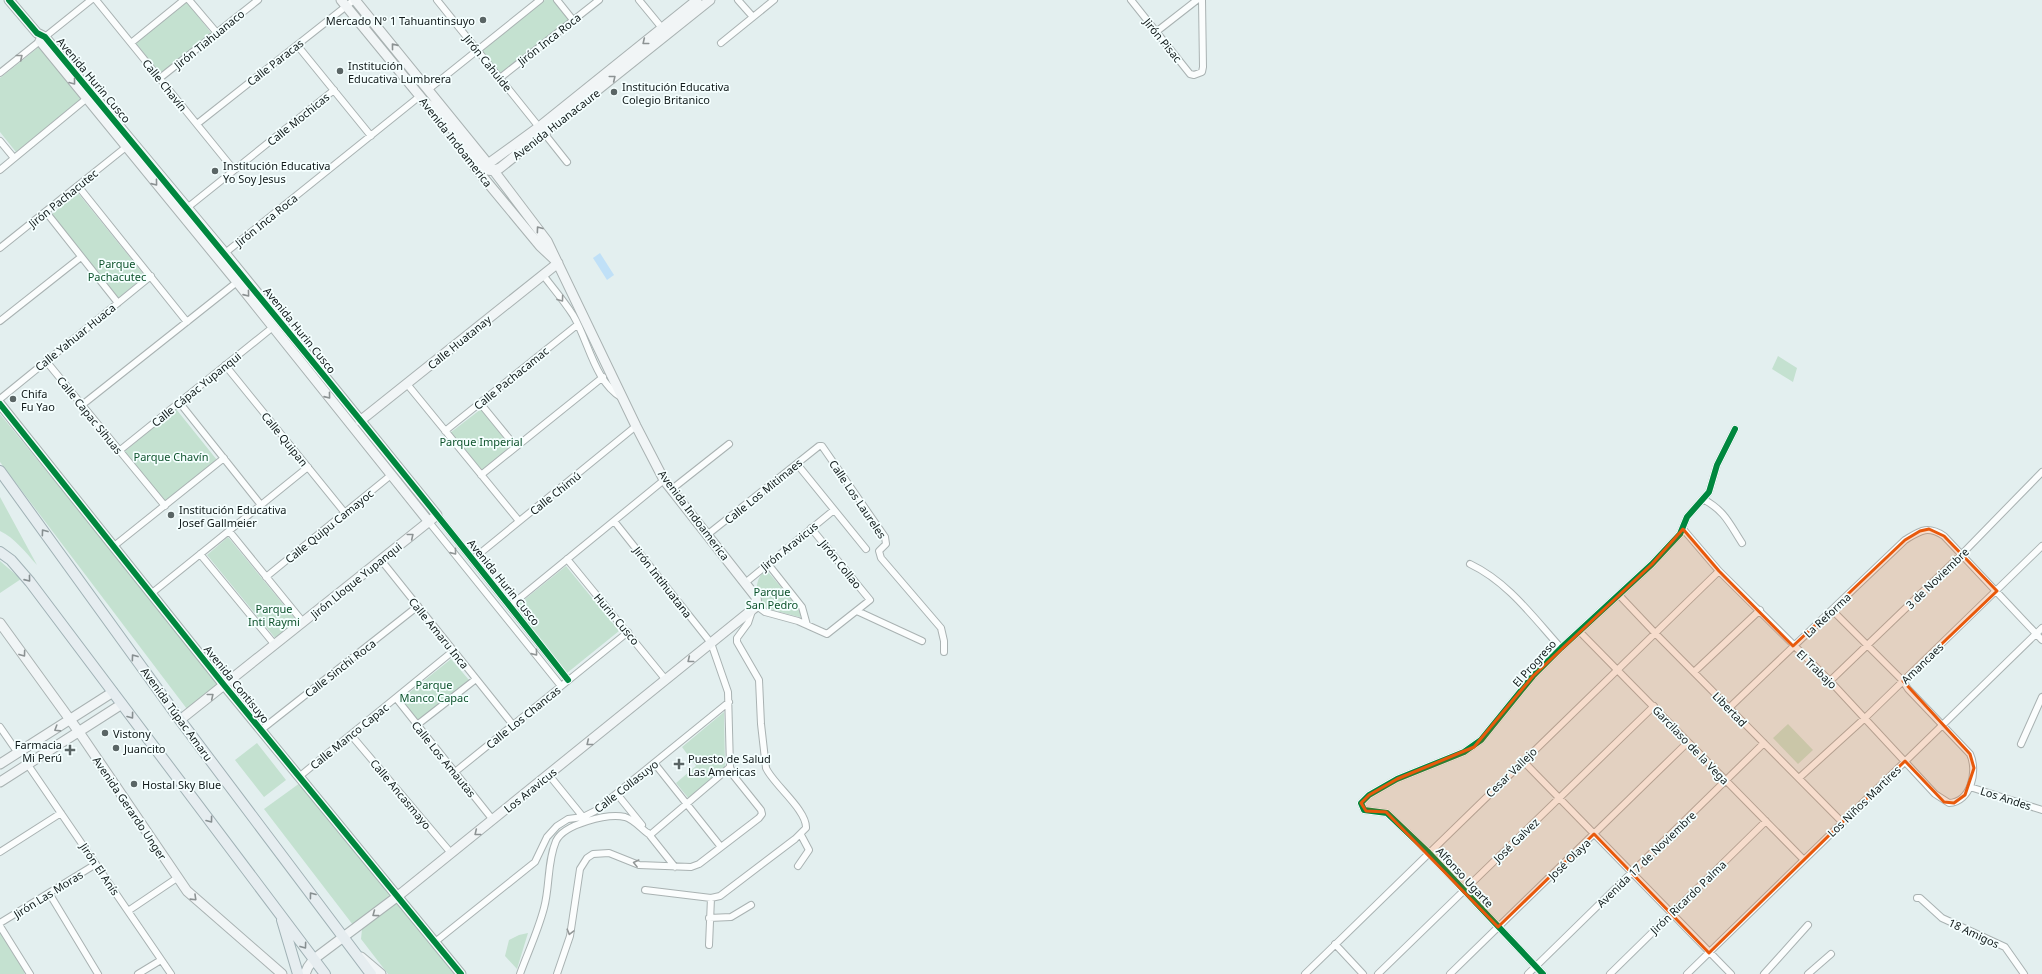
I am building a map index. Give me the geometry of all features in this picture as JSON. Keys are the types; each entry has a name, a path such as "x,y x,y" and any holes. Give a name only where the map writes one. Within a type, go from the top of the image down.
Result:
{"main road":[{"name":"Avenida Túpac Amaru","path":"0,471 180,720 371,974"},
{"path":"0,552 11,560 30,582 325,974"},
{"path":"278,911 298,974"}],"street":[{"name":"Avenida Hurin Cusco","path":"9,0 225,253 473,559 568,680"},
{"path":"0,73 91,0"},
{"name":"Calle Chavín","path":"96,0 234,170"},
{"path":"131,43 184,0"},
{"path":"189,0 217,33"},
{"name":"Jirón Tiahuanaco","path":"160,78 258,0"},
{"name":"Calle Paracas","path":"197,124 297,45 344,3 355,0"},
{"name":"Avenida Indoamerica","path":"355,0 429,89 547,241 636,426 664,480 756,597 755,608"},
{"name":"Jirón Cahuide","path":"437,0 567,162"},
{"path":"429,89 540,0"},
{"path":"557,0 573,20"},
{"name":"Jirón Inca Roca","path":"500,78 599,0"},
{"path":"639,0 662,28"},
{"name":"Avenida Huanacaure","path":"541,130 697,0"},
{"name":"Avenida Huanacaure","path":"491,167 710,0"},
{"path":"738,0 753,17"},
{"path":"721,43 774,0"},
{"name":"Jirón Pisac","path":"1131,0 1190,74 1198,74 1203,68 1202,0"},
{"path":"1156,32 1197,0"},
{"name":"Avenida Indoamerica","path":"344,3 422,98 499,197 549,256 558,263"},
{"name":"Avenida Hurin Cusco","path":"42,39 86,99 237,282 561,686"},
{"path":"297,45 371,136"},
{"name":"Calle Mochicas","path":"187,208 334,90"},
{"path":"422,98 441,115 482,167 488,171 491,167"},
{"name":"Jirón Inca Roca","path":"225,253 371,136 422,98"},
{"path":"0,170 86,99"},
{"path":"0,141 14,158"},
{"name":"Jirón Pachacutec","path":"0,248 126,147"},
{"path":"78,186 187,322"},
{"path":"46,212 118,303"},
{"path":"0,322 81,257"},
{"name":"Calle Huatanay","path":"360,421 558,263"},
{"name":"Avenida Indoamerica","path":"543,275 573,315 603,377 612,391 624,399"},
{"name":"Calle Yahuar Huaca","path":"0,399 151,276"},
{"path":"82,405 237,282"},
{"name":"Calle Pachacamac","path":"445,431 577,325"},
{"name":"Calle Cápac Yupanqui","path":"120,451 273,327"},
{"name":"Calle Capac Sihuas","path":"46,361 164,506"},
{"name":"Calle Quipan","path":"225,365 345,513"},
{"path":"481,475 603,377"},
{"path":"407,384 519,522"},
{"path":"179,402 261,505"},
{"path":"480,403 516,447"},
{"name":"Avenida Contisuyo","path":"0,404 224,685 461,974"},
{"name":"Calle Chimú","path":"473,559 636,426"},
{"name":"El Progreso","path":"1364,810 1361,807 1363,801 1375,791 1396,779 1474,747 1533,676 1579,631 1652,564 1683,529 1686,518 1708,492 1717,465 1735,430"},
{"path":"672,490 729,444"},
{"name":"Calle Los Mitimaes","path":"707,535 819,446"},
{"name":"Calle Los Laureles","path":"819,446 823,447 885,537 886,544 879,551 881,558 941,628 944,642 944,652"},
{"path":"114,546 224,458"},
{"path":"797,464 866,549"},
{"path":"152,593 308,467"},
{"name":"Calle Quipu Camayoc","path":"266,577 391,475"},
{"name":"3 de Noviembre","path":"1830,680 1961,555 2041,475"},
{"path":"510,606 664,480"},
{"path":"1703,499 1717,507 1725,515 1742,543"},
{"name":"Jirón Aravicus","path":"745,583 834,510"},
{"name":"Jirón Lloque Yupanqui","path":"180,720 437,515"},
{"name":"Jirón Intihuatana","path":"614,521 711,643 728,692 730,767"},
{"name":"Jirón Collao","path":"812,528 870,600 857,611"},
{"name":"El Trabajo","path":"1683,529 1718,571 1760,610 1793,646 1830,680 1935,794 1944,802 1954,803 1965,795 1970,787"},
{"name":"La Reforma","path":"1729,708 1905,540 1920,531 1929,529 1944,536 1961,555"},
{"path":"229,531 303,622"},
{"name":"Amancaes","path":"1799,778 1865,718 2042,546"},
{"path":"200,554 275,645"},
{"path":"1961,555 1997,591 2042,640"},
{"name":"Hurin Cusco","path":"567,559 666,680"},
{"name":"Calle Amaru Inca","path":"381,560 513,725"},
{"path":"768,564 802,607 808,625"},
{"path":"1470,564 1502,584 1519,600 1561,648"},
{"name":"Cesar Vallejo","path":"1305,974 1718,571"},
{"name":"Libertad","path":"1619,594 1655,633 1842,822"},
{"name":"Calle Sinchi Roca","path":"261,730 418,606"},
{"path":"646,890 711,898 720,896 801,835 806,828 803,816 783,788 766,768 761,724 759,680 737,642 737,638 748,623 755,608 808,625 824,633 830,633 857,611 922,641"},
{"name":"Los Aravicus","path":"305,974 314,959 398,896 755,608"},
{"path":"1694,672 1760,610"},
{"path":"1832,610 1903,681 1908,689 1970,754 1974,768 1970,787"},
{"name":"Avenida Gerardo Unger","path":"0,623 70,720 177,878 193,898 282,974"},
{"name":"Los Niños Martires","path":"1687,974 1803,859 2042,628"},
{"name":"Garcilaso de la Vega","path":"1579,631 1803,859"},
{"name":"Calle Los Chancas","path":"455,772 628,632"},
{"name":"Calle Manco Capac","path":"300,776 454,651"},
{"path":"417,725 476,679"},
{"path":"0,764 113,692"},
{"path":"2021,744 2042,697"},
{"name":"Calle Los Amautas","path":"396,698 493,820"},
{"name":"Calle Collasuyo","path":"435,942 535,862 547,837 557,826 568,819 583,816 595,811 655,764 729,702"},
{"path":"0,782 122,704"},
{"name":"José Galvez","path":"1378,974 1654,706"},
{"path":"0,727 18,753"},
{"name":"Calle Ancasmayo","path":"351,735 451,853"},
{"name":"José Olaya","path":"1450,974 1688,743"},
{"name":"Avenida 17 de Noviembre","path":"1528,974 1764,743"},
{"path":"1523,761 1731,974"},
{"path":"655,764 720,848"},
{"name":"Jirón El Anís","path":"28,765 171,974"},
{"path":"557,974 570,936 580,869 587,858 593,854 609,853 639,864 691,867 699,864 759,818 762,814 761,810 734,775 730,767 650,835"},
{"path":"549,775 583,816"},
{"name":"Los Andes","path":"1970,787 2042,810"},
{"path":"617,794 675,867"},
{"name":"Alfonso Ugarte","path":"1364,810 1387,813 1429,853 1543,974"},
{"path":"0,852 61,813"},
{"path":"521,974 545,906 553,849 559,836 573,826 613,816 629,819 650,835"},
{"name":"Jirón Ricardo Palma","path":"1610,974 1766,821"},
{"path":"798,866 809,850 801,835"},
{"name":"Jirón Las Moras","path":"0,925 96,864"},
{"path":"128,911 177,878"},
{"path":"49,893 98,974"},
{"path":"709,945 711,898"},
{"name":"18 Amigos","path":"1917,898 1920,898 1942,918 2005,947 2024,974"},
{"path":"709,918 731,917 751,905"},
{"path":"0,925 30,974"},
{"path":"1764,974 1808,925"},
{"path":"1335,944 1363,974"},
{"path":"1808,974 1831,954"},
{"path":"357,955 381,974"},
{"path":"138,974 161,960"}],"highlighted area":[{"path":"1683,529 1719,571 1793,646 1905,540 1920,531 1929,529 1944,536 1997,591 1903,681 1970,754 1974,768 1965,795 1954,803 1944,802 1905,761 1709,953 1594,834 1498,927 1386,812 1366,811 1361,803 1369,795 1397,779 1474,747 1533,676 1652,564"}],"green space":[{"path":"545,0 556,0 571,19 500,75 481,51"},
{"path":"186,1 212,34 161,75 135,42"},
{"path":"40,46 83,98 16,152 0,132 0,78"},
{"name":"Parque Pachacutec","path":"78,193 145,276 118,298 52,214"},
{"path":"1778,356 1797,368 1793,382 1772,369"},
{"name":"Parque Chavín","path":"176,409 217,460 165,502 124,452"},
{"name":"Parque Imperial","path":"481,409 512,448 481,472 450,433"},
{"path":"0,414 220,684 187,709 0,462"},
{"path":"0,497 37,565 15,542 0,531"},
{"name":"Parque Inti Raymi","path":"228,537 297,621 276,639 207,555"},
{"path":"0,561 21,579 0,593"},
{"path":"566,566 619,631 567,673 514,608"},
{"name":"Parque San Pedro","path":"768,572 801,610 802,616 799,617 761,607 757,594 758,580 763,573"},
{"name":"Parque Manco Capac","path":"451,659 469,680 418,722 400,700"},
{"path":"724,712 725,768 689,799 676,783 696,766 682,747"},
{"path":"1788,724 1813,750 1798,764 1773,738"},
{"path":"257,743 286,780 264,797 235,760"},
{"path":"300,783 392,895 353,925 264,809"},
{"path":"398,900 458,974 388,974 361,939 362,929"},
{"path":"0,932 25,973 24,974 0,974"},
{"path":"528,933 517,969 505,956 509,940 519,935"}],"water":[{"path":"600,253 614,275 607,280 593,258"}],"cycle path":[{"path":"9,0 37,33 45,37 243,277 374,437 568,680"},
{"path":"0,404 224,685 461,974"},
{"path":"1543,974 1429,853 1387,813 1364,810 1361,803 1369,795 1397,779 1464,752 1481,740 1533,676 1652,564 1680,534 1687,517 1709,492 1717,465 1735,429"}],"place":[{"name":"Mercado N° 1 Tahuantinsuyo","path":"483,20"},
{"name":"Institución Educativa Lumbrera","path":"340,71"},
{"name":"Institución Educativa Colegio Britanico","path":"614,92"},
{"name":"Institución Educativa Yo Soy Jesus","path":"215,171"},
{"name":"Chifa Fu Yao","path":"13,399"},
{"name":"Institución Educativa Josef Gallmeier","path":"171,515"},
{"name":"Vistony","path":"105,733"},
{"name":"Juancito","path":"116,748"},
{"name":"Farmacia Mi Perú","path":"70,750"},
{"name":"Puesto de Salud Las Americas","path":"679,764"},
{"name":"Hostal Sky Blue","path":"134,784"}]}
